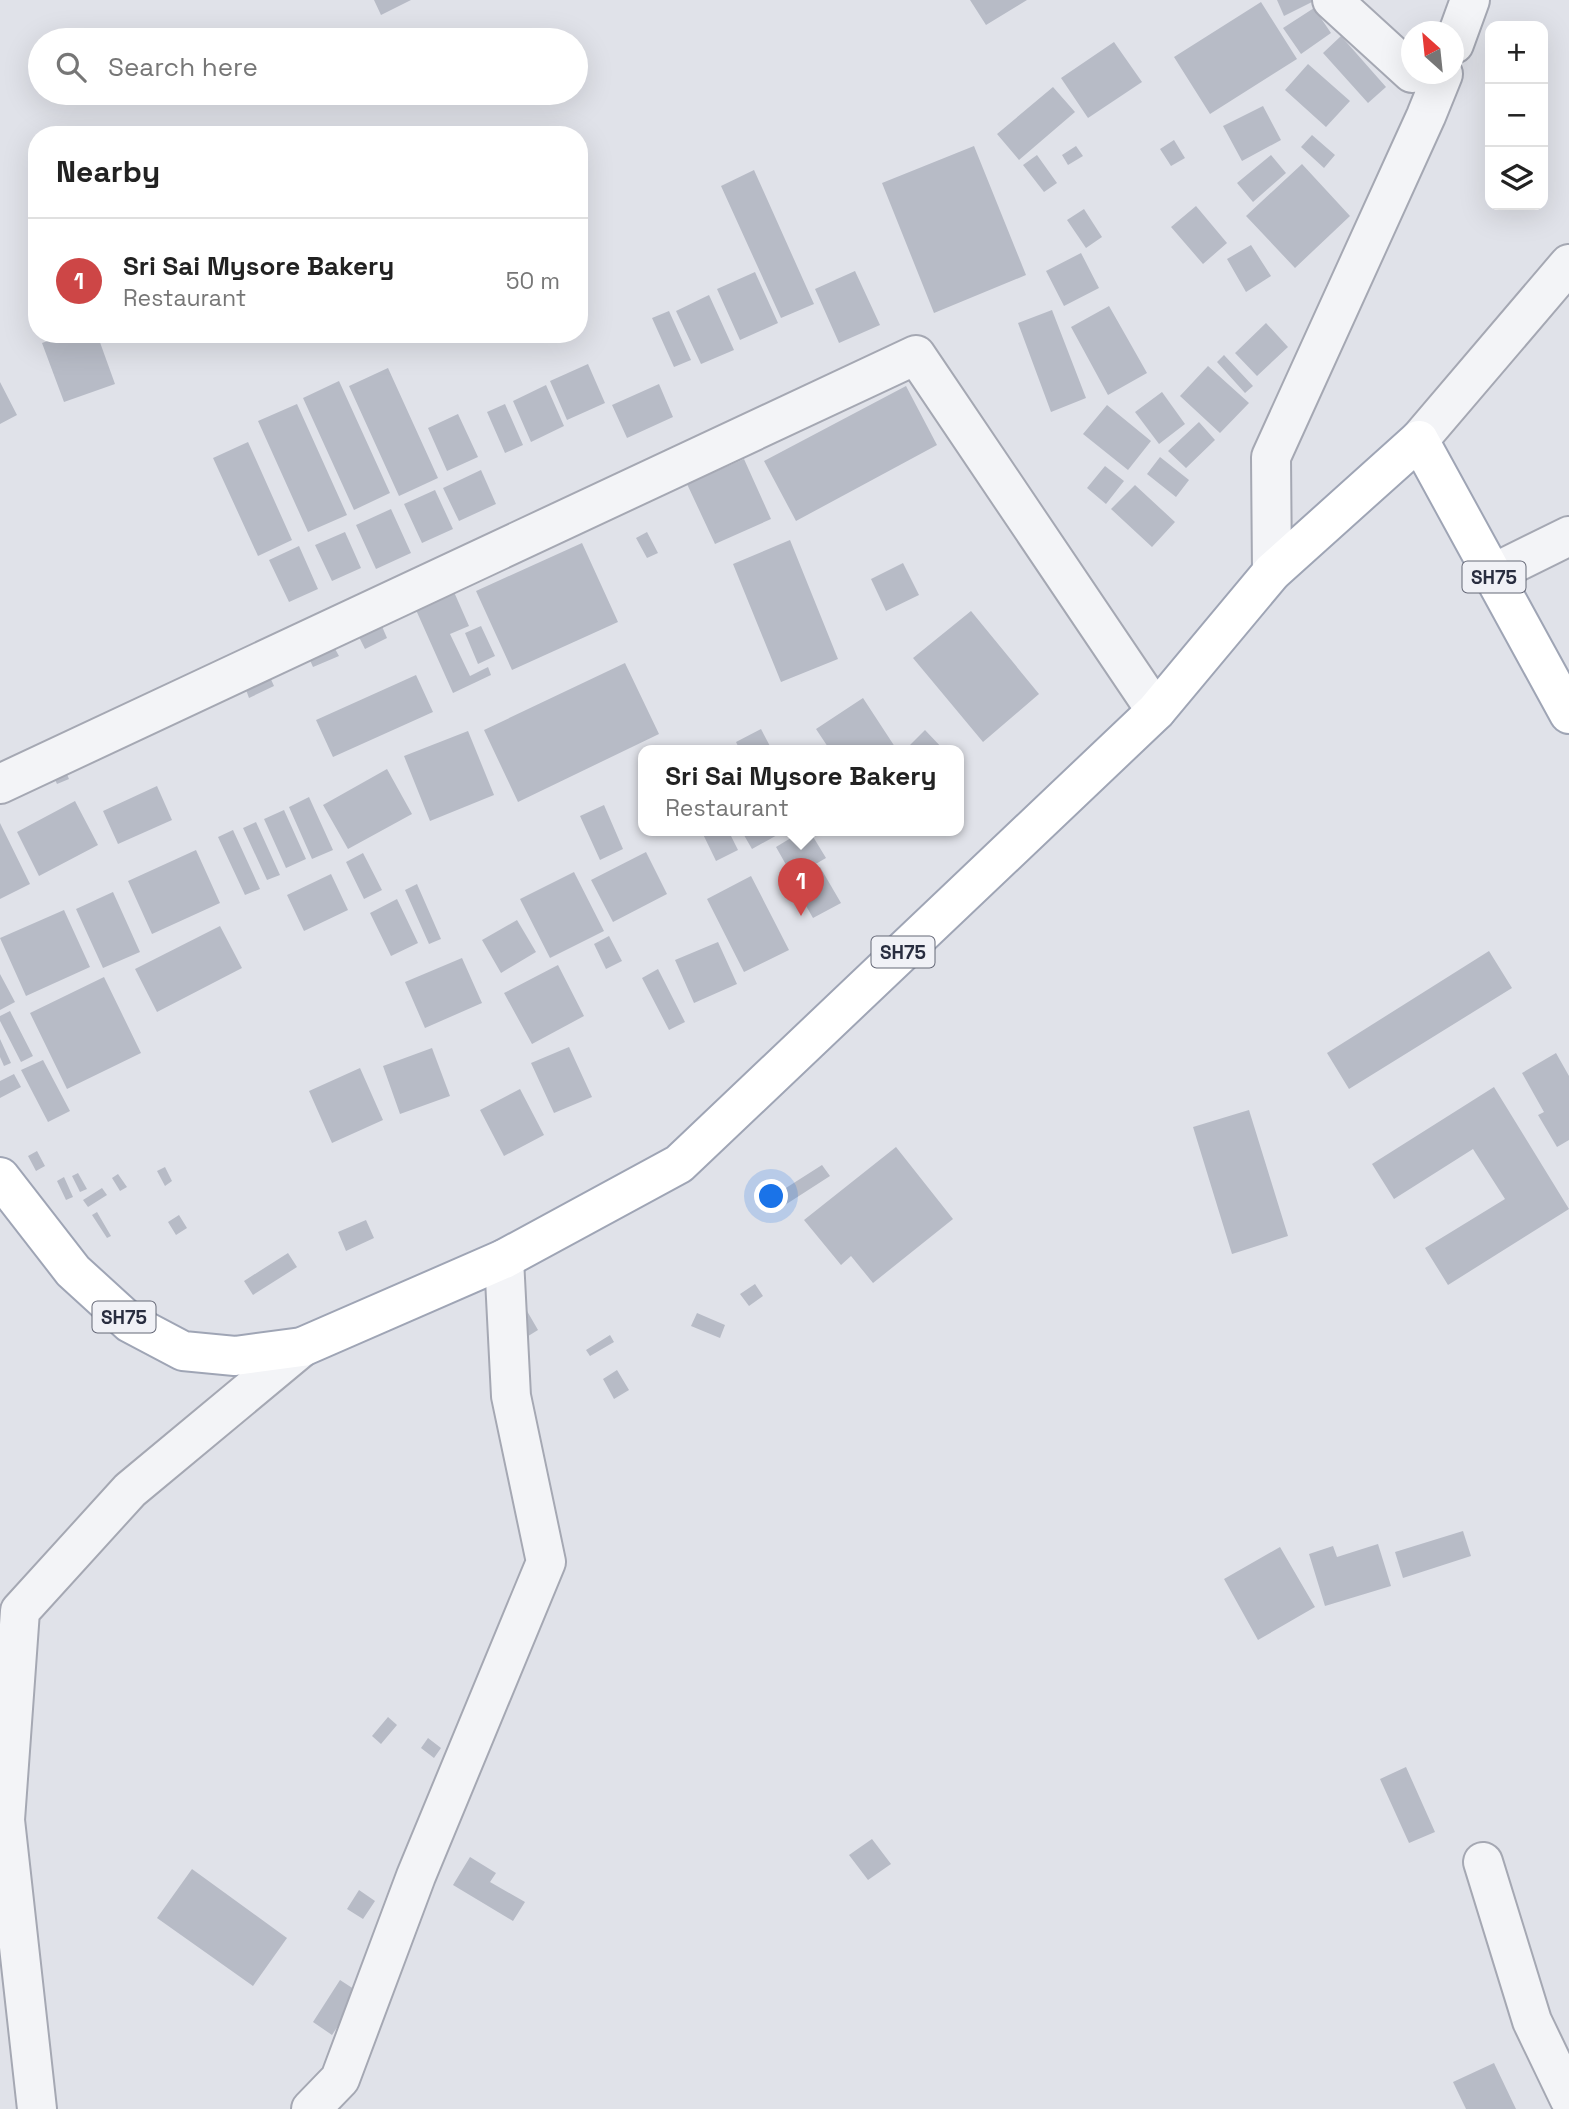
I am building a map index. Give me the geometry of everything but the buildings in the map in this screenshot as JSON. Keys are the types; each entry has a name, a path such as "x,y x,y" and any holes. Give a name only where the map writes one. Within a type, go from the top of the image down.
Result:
{"main road":[{"name":"SH75","path":"0,1177 73,1271 130,1322 183,1351 235,1356 302,1347 504,1259 680,1164 1156,711 1272,572 1419,440 1569,715"}],"street":[{"path":"1332,0 1401,59"},
{"path":"1462,21 1470,0"},
{"path":"1272,572 1271,457 1423,84"},
{"path":"1419,440 1569,264"},
{"path":"0,784 916,355 1156,711"},
{"path":"1492,574 1569,536"},
{"path":"311,2109 341,2079 416,1876 546,1562 511,1396 504,1259"},
{"path":"37,2109 5,1820 20,1611 130,1490 302,1347"},
{"path":"1483,1863 1532,2021 1569,2098"}],"place":[{"name":"Sri Sai Mysore Bakery","path":"801,916"}]}
